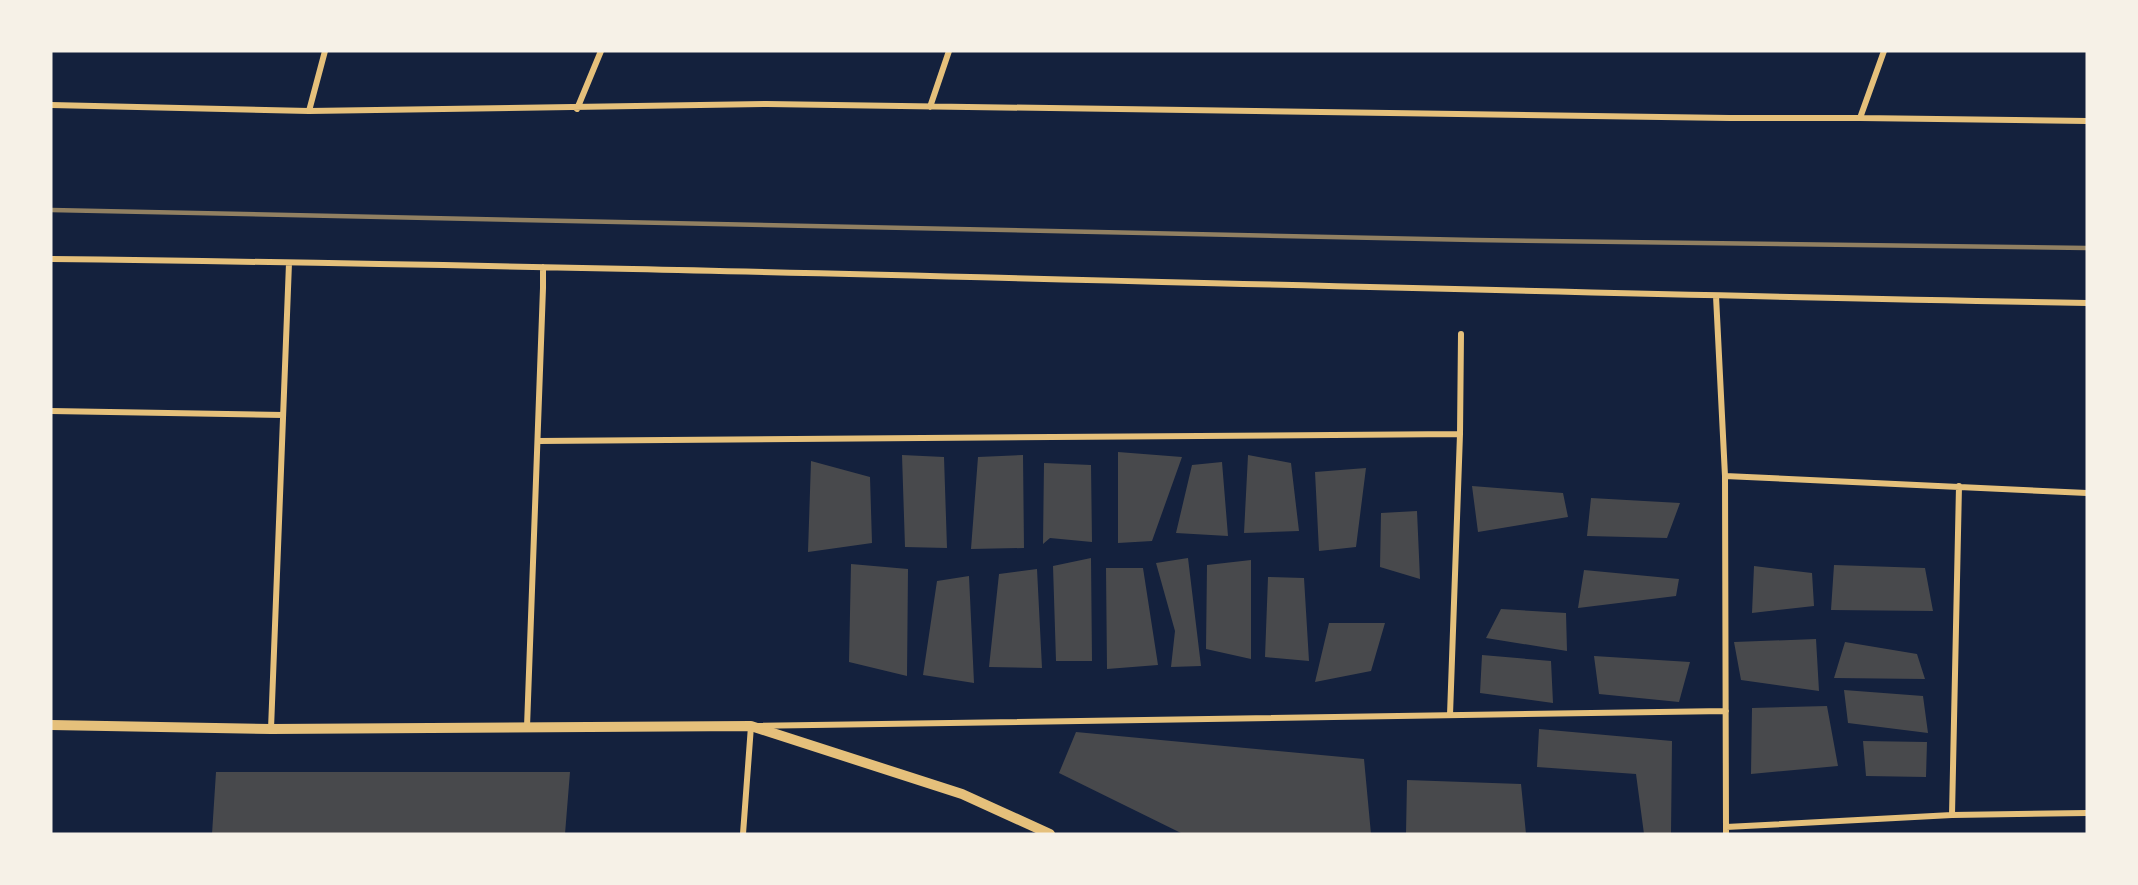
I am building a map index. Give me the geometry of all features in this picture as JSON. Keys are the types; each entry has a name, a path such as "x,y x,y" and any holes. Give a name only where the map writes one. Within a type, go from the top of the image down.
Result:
{"street":[{"path":"309,111 325,51"},
{"path":"577,108 601,51"},
{"path":"930,107 949,51"},
{"path":"1860,118 1884,51"},
{"path":"51,105 309,111 767,104 2087,121"},
{"path":"51,260 543,267 2087,303"},
{"path":"271,729 289,263"},
{"path":"527,727 543,267"},
{"path":"1716,296 1725,476 1726,831 1952,815 2087,813"},
{"path":"1450,715 1460,434 1461,334"},
{"path":"51,411 283,415"},
{"path":"538,441 1460,434"},
{"path":"1725,476 2087,493"},
{"path":"1952,815 1959,486"},
{"path":"51,725 271,729 751,726 1726,711"},
{"path":"743,834 751,726"},
{"path":"751,726 962,794 1050,834"}],"building":[{"path":"1118,452 1182,457 1152,541 1118,543"},
{"path":"902,455 944,457 947,548 905,547"},
{"path":"1023,455 1024,548 971,549 978,457"},
{"path":"1248,455 1291,463 1299,531 1244,533"},
{"path":"811,461 870,477 872,543 808,552"},
{"path":"1222,462 1228,536 1176,533 1192,465"},
{"path":"1044,463 1091,465 1092,542 1050,538 1043,544"},
{"path":"1366,468 1356,547 1319,551 1315,472"},
{"path":"1472,486 1563,493 1568,517 1478,532"},
{"path":"1591,498 1680,503 1667,538 1587,536"},
{"path":"1417,511 1420,579 1380,567 1381,513"},
{"path":"1091,558 1092,661 1056,661 1053,566"},
{"path":"1188,558 1201,666 1171,667 1175,631 1156,563"},
{"path":"1251,560 1251,659 1206,649 1207,565"},
{"path":"851,564 908,569 907,676 849,662"},
{"path":"1834,565 1925,568 1933,611 1831,610"},
{"path":"1754,566 1812,573 1814,606 1752,613"},
{"path":"1106,568 1143,568 1158,665 1107,669"},
{"path":"1037,569 1042,668 989,667 999,574"},
{"path":"1584,570 1679,579 1676,596 1578,608"},
{"path":"969,576 974,683 923,675 937,581"},
{"path":"1268,577 1304,578 1309,661 1265,657"},
{"path":"1501,609 1566,613 1567,651 1486,638"},
{"path":"1329,623 1385,623 1371,671 1315,682"},
{"path":"1816,639 1819,691 1741,680 1734,642"},
{"path":"1845,642 1917,654 1925,679 1834,678"},
{"path":"1482,655 1551,661 1553,703 1480,693"},
{"path":"1594,656 1690,662 1679,702 1599,694"},
{"path":"1844,690 1923,696 1928,733 1848,723"},
{"path":"1827,706 1838,766 1751,774 1752,708"},
{"path":"1539,729 1672,741 1671,834 1644,834 1636,774 1537,767"},
{"path":"1076,732 1364,759 1371,834 1183,834 1059,773"},
{"path":"1863,741 1927,742 1926,777 1866,776"},
{"path":"216,772 570,772 565,834 212,834"},
{"path":"1407,780 1521,784 1526,834 1406,834"}],"railway":[{"path":"51,210 1475,240 2087,248"}]}
